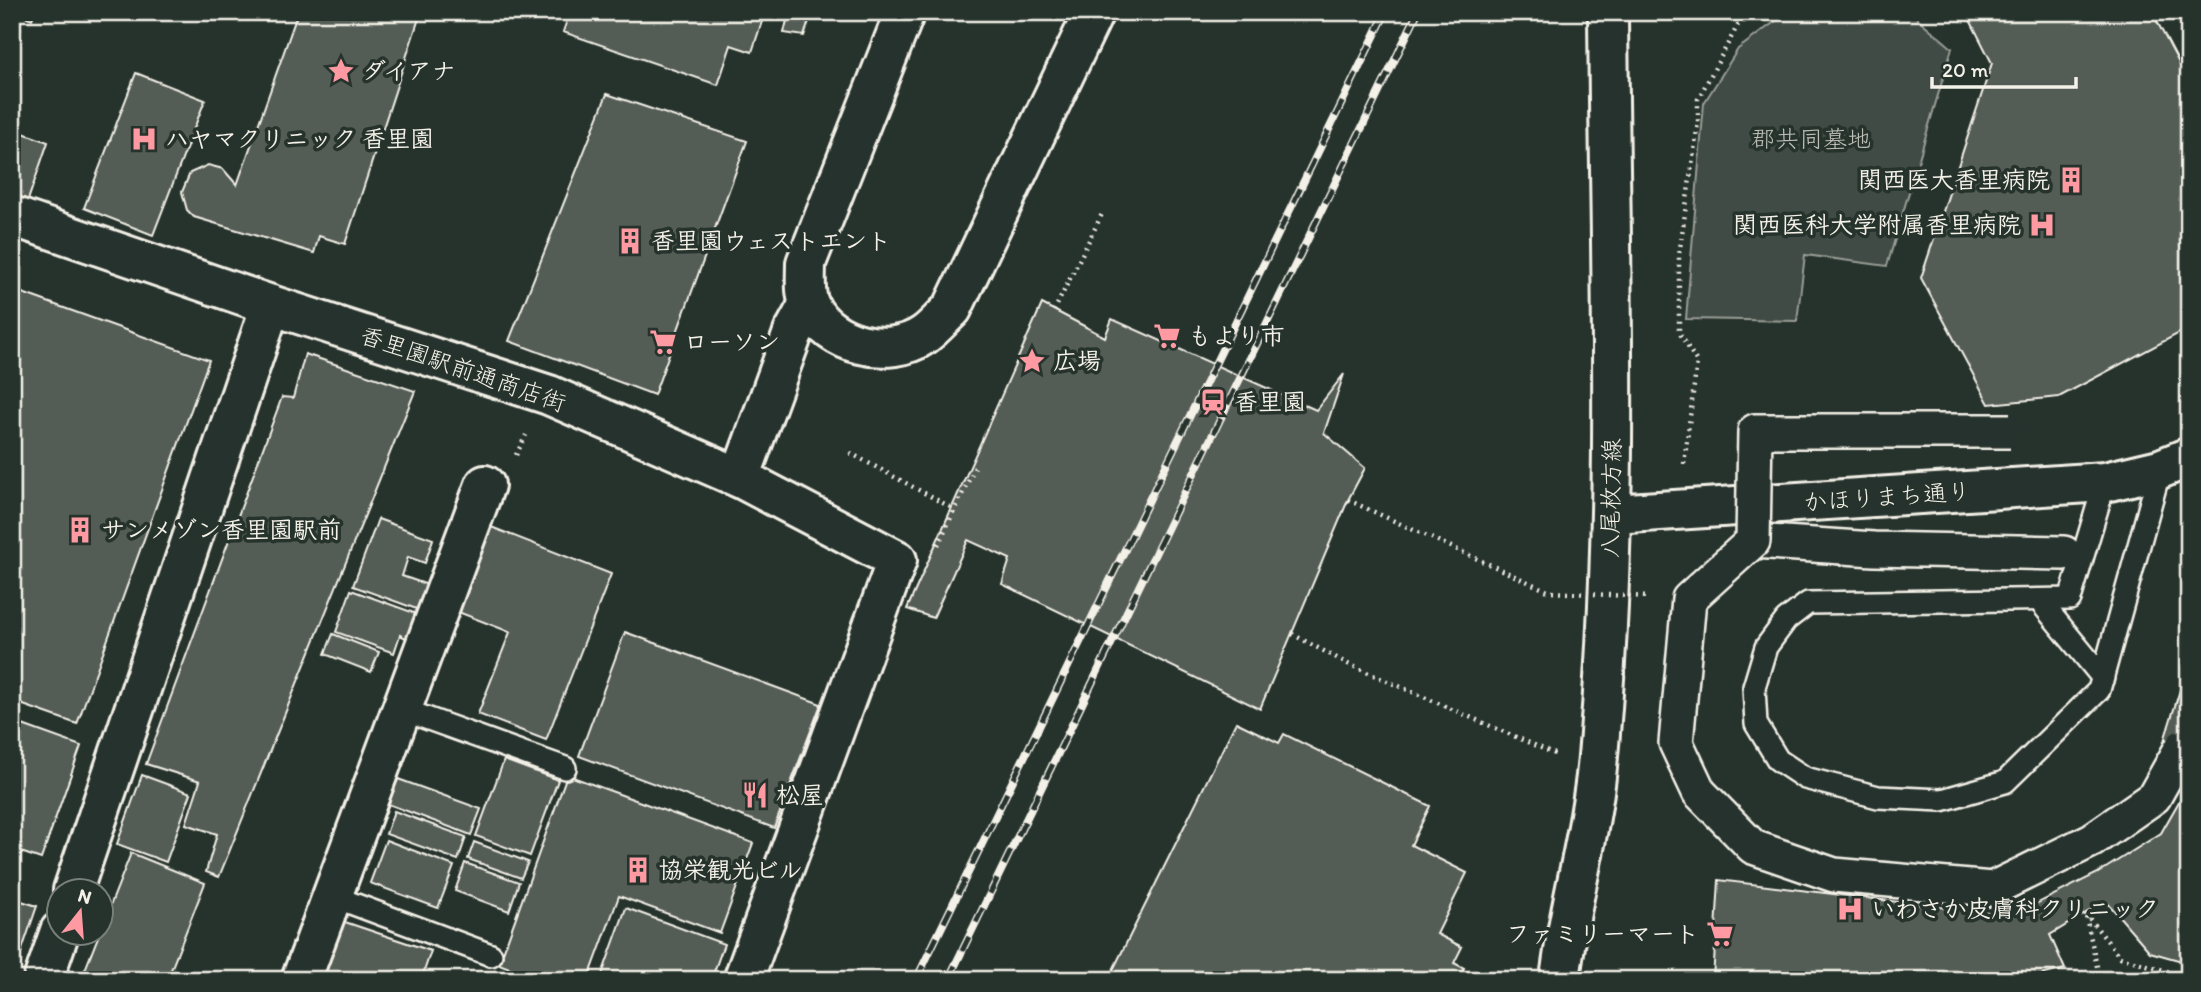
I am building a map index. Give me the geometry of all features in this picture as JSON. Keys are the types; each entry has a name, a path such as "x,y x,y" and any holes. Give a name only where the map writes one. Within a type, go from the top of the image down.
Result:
{"street":[{"path":"905,12 806,263 809,304 822,325 845,338 872,347 898,346 924,335 952,309 1094,12"},
{"name":"八尾枚方線","path":"1560,980 1564,944 1584,855 1597,768 1613,514 1608,12"},
{"name":"香里園駅前通商店街","path":"12,216 271,305 548,394 740,478 897,560 743,980"},
{"path":"740,478 793,333 809,304"},
{"path":"78,876 271,305"},
{"path":"1753,541 1755,431 2010,431"},
{"name":"かほりまち通り","path":"1613,514 1678,512 2105,482 2175,463"},
{"path":"301,980 485,485"},
{"path":"2064,553 1874,550 1753,541 1689,599 1676,743 1699,792 1754,847 1834,874 1992,888 2092,840 2154,797 2182,747"},
{"path":"43,980 55,946"}],"lane":[{"path":"2105,482 2070,599 1808,603 1786,621 1766,647 1754,687 1756,724 1778,760 1805,778 1878,797 1942,800 2005,782 2099,690 2175,463"},
{"path":"2039,600 2103,678"},
{"path":"401,709 565,768"},
{"path":"332,896 491,954"}],"path":[{"path":"1678,512 1697,362 1679,332 1679,255 1698,123 1698,99 1738,25 1756,12"},
{"path":"1054,311 1102,214"},
{"path":"485,485 499,486 548,394"},
{"path":"850,453 954,509 976,465"},
{"path":"1348,500 1550,592 1689,599"},
{"path":"1292,634 1348,664 1562,757"},
{"path":"2100,980 2085,913 2120,957 2167,971 2173,980"}],"green space":[{"name":"郡共同墓地","path":"1788,12 1910,12 1952,48 1887,266 1805,255 1797,321 1686,319 1704,103 1738,49"}],"building":[{"path":"14,12 35,12 32,19"},
{"path":"298,12 421,12 345,244 319,236 314,253 194,217 187,210 182,192 190,173 208,165 223,169 237,185"},
{"path":"570,12 765,12 752,52 731,45 718,85 563,32"},
{"path":"789,12 812,12 804,36 784,33"},
{"name":"関西医大香里病院","path":"1966,12 2152,12 2189,82 2189,328 2059,397 1989,404 1921,278 1992,63"},
{"path":"12,25 21,29 12,50"},
{"path":"136,73 205,100 153,235 84,208"},
{"name":"香里園ウェストエント","path":"607,94 747,141 654,395 509,341"},
{"path":"12,129 48,142 28,200 12,195"},
{"name":"サンメゾン香里園駅前","path":"14,290 209,360 77,724 12,701"},
{"path":"1042,304 1105,337 1112,319 1316,410 1344,374 1324,433 1365,468 1348,500 1260,709 1002,584 1010,559 968,540 933,618 907,609"},
{"path":"305,354 415,391 219,877 206,872 217,834 186,824 200,781 146,764 282,397 293,398"},
{"path":"378,519 433,539 425,563 408,557 402,576 431,586 422,611 353,586"},
{"path":"486,525 611,574 546,740 478,714 510,632 453,610"},
{"path":"351,590 417,614 408,639 400,635 394,653 336,632"},
{"path":"625,632 821,704 774,828 579,756"},
{"path":"333,634 379,652 371,672 325,654"},
{"path":"2189,661 2189,749 2164,741"},
{"path":"14,722 81,746 41,859 12,849"},
{"path":"1236,722 1279,743 1284,734 1430,806 1411,845 1467,873 1437,934 1462,947 1454,963 1464,968 1458,980 1108,980"},
{"path":"504,760 558,780 530,856 476,836"},
{"path":"142,775 191,793 166,862 117,844"},
{"name":"協栄観光ビル","path":"567,775 753,843 720,933 619,896 588,980 541,980 499,964"},
{"path":"398,779 481,809 471,835 388,804"},
{"path":"2189,784 2189,963 2150,952 2106,901 2050,935 2065,969 2021,980 1713,980 1719,880 2012,916 2098,873 2161,833"},
{"path":"394,811 466,837 458,860 386,834"},
{"path":"386,840 454,866 438,908 370,883"},
{"path":"474,842 528,862 521,878 468,859"},
{"path":"131,853 205,883 167,980 81,980 94,946 116,946 116,891"},
{"path":"465,863 519,882 509,911 455,891"},
{"path":"12,898 37,906 12,979"},
{"path":"626,908 724,944 711,980 600,980"},
{"path":"339,920 431,951 421,980 336,980 318,974"},
{"path":"175,974 190,980 173,980"}],"railway":[{"path":"916,980 1386,12"},
{"path":"948,980 1418,12"}],"place":[{"name":"ダイアナ","path":"341,71"},
{"name":"ハヤマクリニック 香里園","path":"144,139"},
{"name":"関西医大香里病院","path":"2071,180"},
{"name":"関西医科大学附属香里病院","path":"2042,225"},
{"name":"香里園ウェストエント","path":"630,241"},
{"name":"もより市","path":"1167,336"},
{"name":"ローソン","path":"663,342"},
{"name":"広場","path":"1032,361"},
{"name":"香里園","path":"1213,402"},
{"name":"サンメゾン香里園駅前","path":"80,530"},
{"name":"松屋","path":"755,795"},
{"name":"協栄観光ビル","path":"638,870"},
{"name":"いわさか皮膚科クリニック","path":"1850,909"},
{"name":"ファミリーマート","path":"1720,934"}]}
